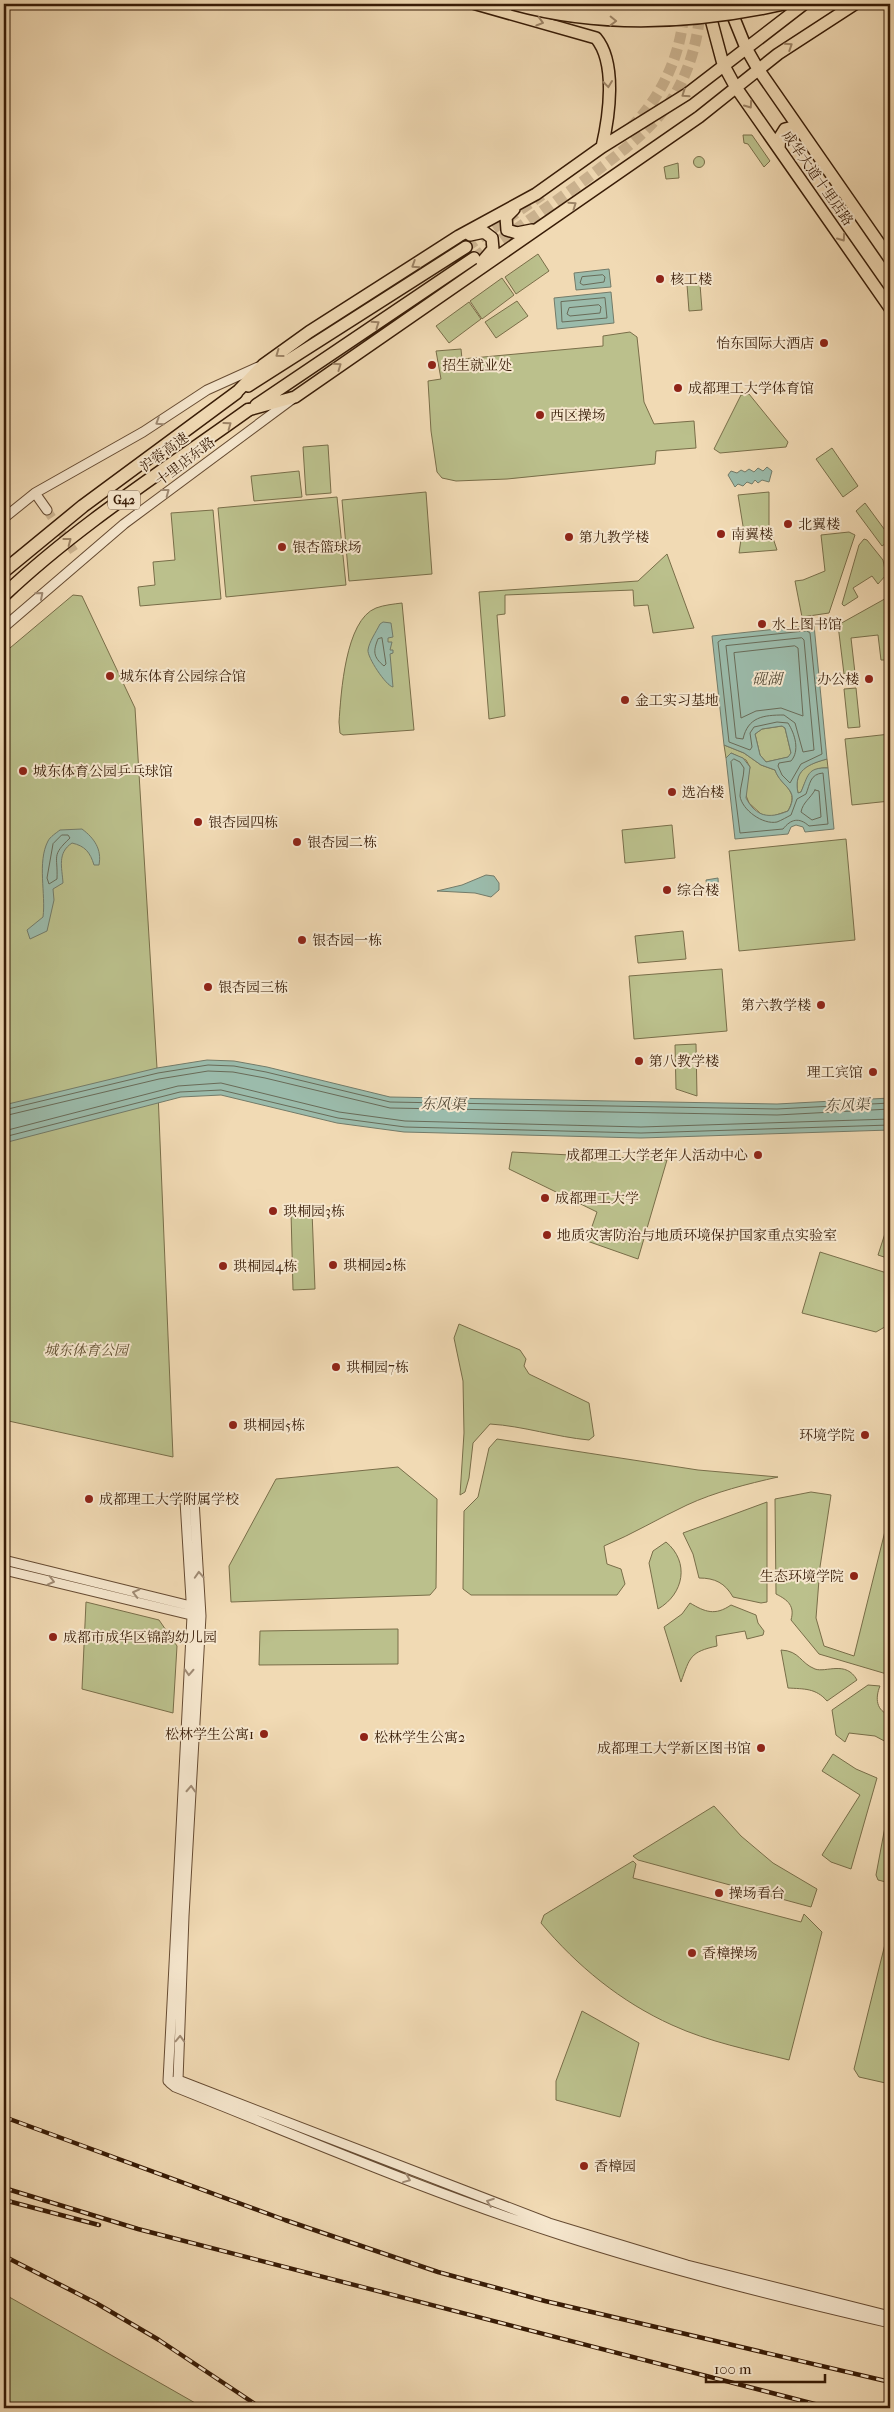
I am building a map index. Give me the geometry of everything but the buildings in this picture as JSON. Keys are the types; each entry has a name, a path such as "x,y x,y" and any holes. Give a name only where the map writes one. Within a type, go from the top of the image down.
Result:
{"highway":[{"name":"沪蓉高速","path":"4,570 83,506 236,394"},
{"name":"沪蓉高速","path":"4,595 77,534 248,410"}],"main road":[{"path":"476,4 596,38 602,46 609,92 602,147"},
{"path":"513,4 605,21 704,18 784,4"},
{"path":"556,4 638,12 690,10 729,4"},
{"path":"575,4 619,9 639,4"},
{"name":"成华大道十里店路","path":"707,4 723,64 735,86 890,308"},
{"name":"成华大道十里店路","path":"729,4 746,48 758,69 890,259"},
{"path":"549,222 523,234 511,233 505,225 509,213 602,147 687,94 723,64 774,29 804,4"},
{"path":"248,410 295,397 699,117 758,69 855,4"},
{"path":"779,148 780,137 785,129 793,127 800,130"},
{"path":"236,394 263,365 309,332 442,248 536,194"},
{"path":"442,248 477,232 484,232 492,238 493,249 488,257 462,281"},
{"path":"236,394 466,248"},
{"path":"248,410 474,258"}],"street":[{"path":"4,518 36,493 143,432 207,390 263,365"},
{"name":"十里店东路","path":"4,628 77,557 295,397"},
{"path":"36,493 47,510"},
{"path":"174,2083 184,1916 196,1611 194,1500 185,1501 196,1611"},
{"path":"4,1560 196,1611"},
{"path":"4,1570 196,1611"},
{"path":"174,2083 549,2223 687,2265 890,2316"},
{"path":"174,2083 447,2194 551,2232 684,2272 890,2323"}],"green space":[{"path":"743,135 752,135 770,161 764,167 748,144 744,143"},
{"path":"699,156 705,162 699,168 693,162"},
{"path":"678,163 679,178 666,179 664,167"},
{"path":"538,254 549,271 516,294 505,277"},
{"path":"502,278 514,295 482,319 470,301"},
{"path":"700,284 702,310 689,311 687,285"},
{"path":"517,301 528,316 496,338 485,322"},
{"path":"469,302 481,319 449,343 436,326"},
{"name":"西区操场","path":"630,332 637,337 644,402 654,424 694,421 696,448 656,451 655,464 507,479 456,481 442,478 437,472 431,431 428,381 441,379 436,351 461,349 462,359 603,346 603,336"},
{"path":"749,394 788,442 786,447 720,453 714,449 741,395"},
{"path":"328,445 331,493 306,495 303,447"},
{"path":"832,448 858,486 843,497 816,459"},
{"path":"299,471 302,497 254,501 251,476"},
{"path":"426,492 432,574 349,581 342,500"},
{"path":"769,492 769,526 777,550 739,553 743,526 738,495"},
{"name":"银杏篮球场","path":"337,497 346,585 226,597 218,508"},
{"path":"865,503 890,537 890,540 882,546 856,511"},
{"path":"213,510 221,599 140,606 138,587 155,585 153,562 175,560 171,513"},
{"path":"849,532 855,535 829,613 802,617 795,581 803,580 825,571 821,535"},
{"path":"864,539 867,540 883,560 886,575 878,584 872,576 853,588 858,597 844,606 842,604 859,545"},
{"path":"667,554 694,628 653,633 648,605 634,606 633,590 505,595 505,614 497,615 505,716 489,719 479,592 638,581"},
{"name":"城东体育公园","path":"73,595 82,596 135,708 157,1068 173,1457 4,1420 4,653"},
{"path":"890,596 890,660 881,660 878,635 851,638 855,673 844,674 838,625"},
{"path":"402,603 414,730 343,735 340,733 339,722 343,677 351,642 357,627 366,615 376,608"},
{"path":"856,688 860,727 848,728 844,689"},
{"path":"782,726 785,728 791,753 789,757 766,762 760,755 755,734 762,729"},
{"path":"890,734 890,801 852,805 845,739"},
{"path":"724,745 744,753 761,765 775,770 791,793 791,804 788,811 770,817 761,814 749,803 745,793 750,767 746,760 731,753 726,758"},
{"path":"827,759 828,768 813,771 807,778 801,792 798,793 797,785 800,773 814,763"},
{"path":"672,825 675,858 625,863 622,830"},
{"path":"846,839 855,940 739,951 729,851"},
{"path":"683,931 686,959 638,963 635,936"},
{"path":"722,969 727,1031 634,1039 629,976"},
{"path":"696,1044 697,1096 676,1089 675,1045"},
{"path":"512,1152 667,1160 638,1259 587,1241 597,1212 509,1169"},
{"path":"312,1211 315,1289 293,1290 291,1212"},
{"path":"890,1218 890,1259 878,1255"},
{"path":"820,1252 890,1274 890,1324 876,1332 802,1313"},
{"path":"459,1324 520,1350 526,1359 524,1366 529,1374 589,1403 594,1436 589,1440 490,1424 473,1443 469,1478 465,1492 460,1495 464,1433 463,1381 454,1338"},
{"path":"497,1439 698,1470 778,1477 755,1482 698,1500 604,1546 607,1564 621,1569 625,1584 617,1595 471,1595 463,1589 464,1511 478,1497 489,1448"},
{"path":"398,1467 437,1499 436,1588 430,1595 231,1602 229,1566 276,1479"},
{"path":"811,1492 831,1495 820,1567 816,1618 824,1646 854,1656 890,1511 890,1675 819,1654 791,1620 792,1611 790,1604 776,1594 775,1499"},
{"path":"767,1502 767,1602 761,1603 733,1597 727,1588 719,1582 699,1578 693,1554 683,1533"},
{"path":"666,1542 679,1559 681,1577 674,1595 658,1609 649,1563 653,1551"},
{"path":"86,1602 159,1620 177,1646 173,1713 82,1689"},
{"path":"690,1603 700,1609 715,1612 731,1605 756,1615 758,1623 764,1631 763,1635 747,1639 745,1631 716,1636 717,1646 696,1653 692,1657 681,1682 664,1627 682,1614"},
{"path":"398,1629 398,1664 259,1665 260,1631"},
{"path":"781,1650 796,1655 815,1669 847,1670 857,1680 827,1701 814,1691 788,1688"},
{"path":"868,1685 880,1686 877,1699 879,1707 890,1715 890,1744 875,1736 849,1733 845,1742 836,1735 832,1710"},
{"path":"833,1754 856,1769 877,1778 851,1869 831,1862 822,1855 860,1795 822,1771"},
{"path":"890,1800 890,1883 878,1880 876,1875"},
{"path":"714,1806 741,1836 773,1863 817,1889 811,1907 638,1860 633,1856"},
{"name":"香樟操场","path":"633,1861 636,1864 633,1878 801,1922 804,1914 822,1932 789,2060 700,2036 653,2016 618,1994 585,1968 569,1954 541,1923 544,1915"},
{"path":"890,1924 890,2084 859,2077 854,2069"},
{"path":"582,2011 639,2043 620,2117 556,2100 556,2081"},
{"path":"4,2294 204,2408 4,2408"}],"water":[{"path":"609,269 611,287 576,290 574,273"},
{"path":"611,292 614,323 557,329 554,298"},
{"path":"767,467 772,471 769,482 762,480 758,483 755,480 752,484 747,482 743,486 738,484 735,487 728,475 731,471 737,473 741,470 745,472 749,469 754,472 758,468 763,471"},
{"path":"383,622 391,623 393,637 388,638 388,642 392,642 390,650 393,650 393,653 390,654 393,687 382,677 368,654 371,640"},
{"name":"砚湖","path":"814,625 827,759 814,763 804,769 800,773 797,785 798,793 801,792 807,777 812,771 828,768 834,829 805,832 803,827 796,825 791,827 788,834 735,839 726,758 731,753 743,758 750,767 746,798 759,813 775,815 788,811 792,798 789,789 781,781 775,770 761,765 744,753 724,745 712,636","holes":["782,726 785,728 791,753 788,757 766,762 760,755 755,734 762,729"]},
{"path":"82,829 96,844 100,859 99,865 94,865 91,856 84,848 72,843 67,847 62,856 63,883 53,889 54,900 47,931 30,939 27,930 43,917 42,868 48,841 60,830"},
{"path":"486,875 494,876 499,883 499,890 491,897 475,893 437,891 462,885"},
{"path":"718,878 719,894 708,896 706,880"},
{"name":"东风渠","path":"207,1060 234,1061 267,1067 390,1097 777,1104 890,1098 890,1130 641,1138 404,1132 337,1123 221,1095 181,1097 4,1143 4,1105 157,1068"}],"tunnel":[{"path":"630,128 652,102 662,87 669,71 680,38 684,4"},
{"path":"474,258 609,162 652,124 670,102 687,69 695,45 700,8"},
{"path":"466,247 542,195"},
{"path":"47,510 75,553"}],"railway":[{"path":"4,2117 285,2220 438,2272 545,2301 890,2382"},
{"path":"4,2188 138,2229 830,2408"},
{"path":"4,2200 99,2225"},
{"path":"4,2256 96,2303 159,2340 261,2408"}],"place":[{"name":"核工楼","path":"660,279"},
{"name":"怡东国际大酒店","path":"824,343"},
{"name":"招生就业处","path":"432,365"},
{"name":"成都理工大学体育馆","path":"678,388"},
{"name":"西区操场","path":"540,415"},
{"name":"北翼楼","path":"788,524"},
{"name":"南翼楼","path":"721,534"},
{"name":"第九教学楼","path":"569,537"},
{"name":"银杏篮球场","path":"282,547"},
{"name":"水上图书馆","path":"762,624"},
{"name":"城东体育公园综合馆","path":"110,676"},
{"name":"办公楼","path":"869,679"},
{"name":"金工实习基地","path":"625,700"},
{"name":"城东体育公园乒乓球馆","path":"23,771"},
{"name":"选冶楼","path":"672,792"},
{"name":"银杏园四栋","path":"198,822"},
{"name":"银杏园二栋","path":"297,842"},
{"name":"综合楼","path":"667,890"},
{"name":"银杏园一栋","path":"302,940"},
{"name":"银杏园三栋","path":"208,987"},
{"name":"第六教学楼","path":"821,1005"},
{"name":"第八教学楼","path":"639,1061"},
{"name":"理工宾馆","path":"873,1072"},
{"name":"成都理工大学老年人活动中心","path":"758,1155"},
{"name":"成都理工大学","path":"545,1198"},
{"name":"珙桐园3栋","path":"273,1211"},
{"name":"地质灾害防治与地质环境保护国家重点实验室","path":"547,1235"},
{"name":"珙桐园2栋","path":"333,1265"},
{"name":"珙桐园4栋","path":"223,1266"},
{"name":"珙桐园7栋","path":"336,1367"},
{"name":"珙桐园5栋","path":"233,1425"},
{"name":"环境学院","path":"865,1435"},
{"name":"成都理工大学附属学校","path":"89,1499"},
{"name":"生态环境学院","path":"854,1576"},
{"name":"成都市成华区锦韵幼儿园","path":"53,1637"},
{"name":"松林学生公寓1","path":"264,1734"},
{"name":"松林学生公寓2","path":"364,1737"},
{"name":"成都理工大学新区图书馆","path":"761,1748"},
{"name":"操场看台","path":"719,1893"},
{"name":"香樟操场","path":"692,1953"},
{"name":"香樟园","path":"584,2166"}]}
